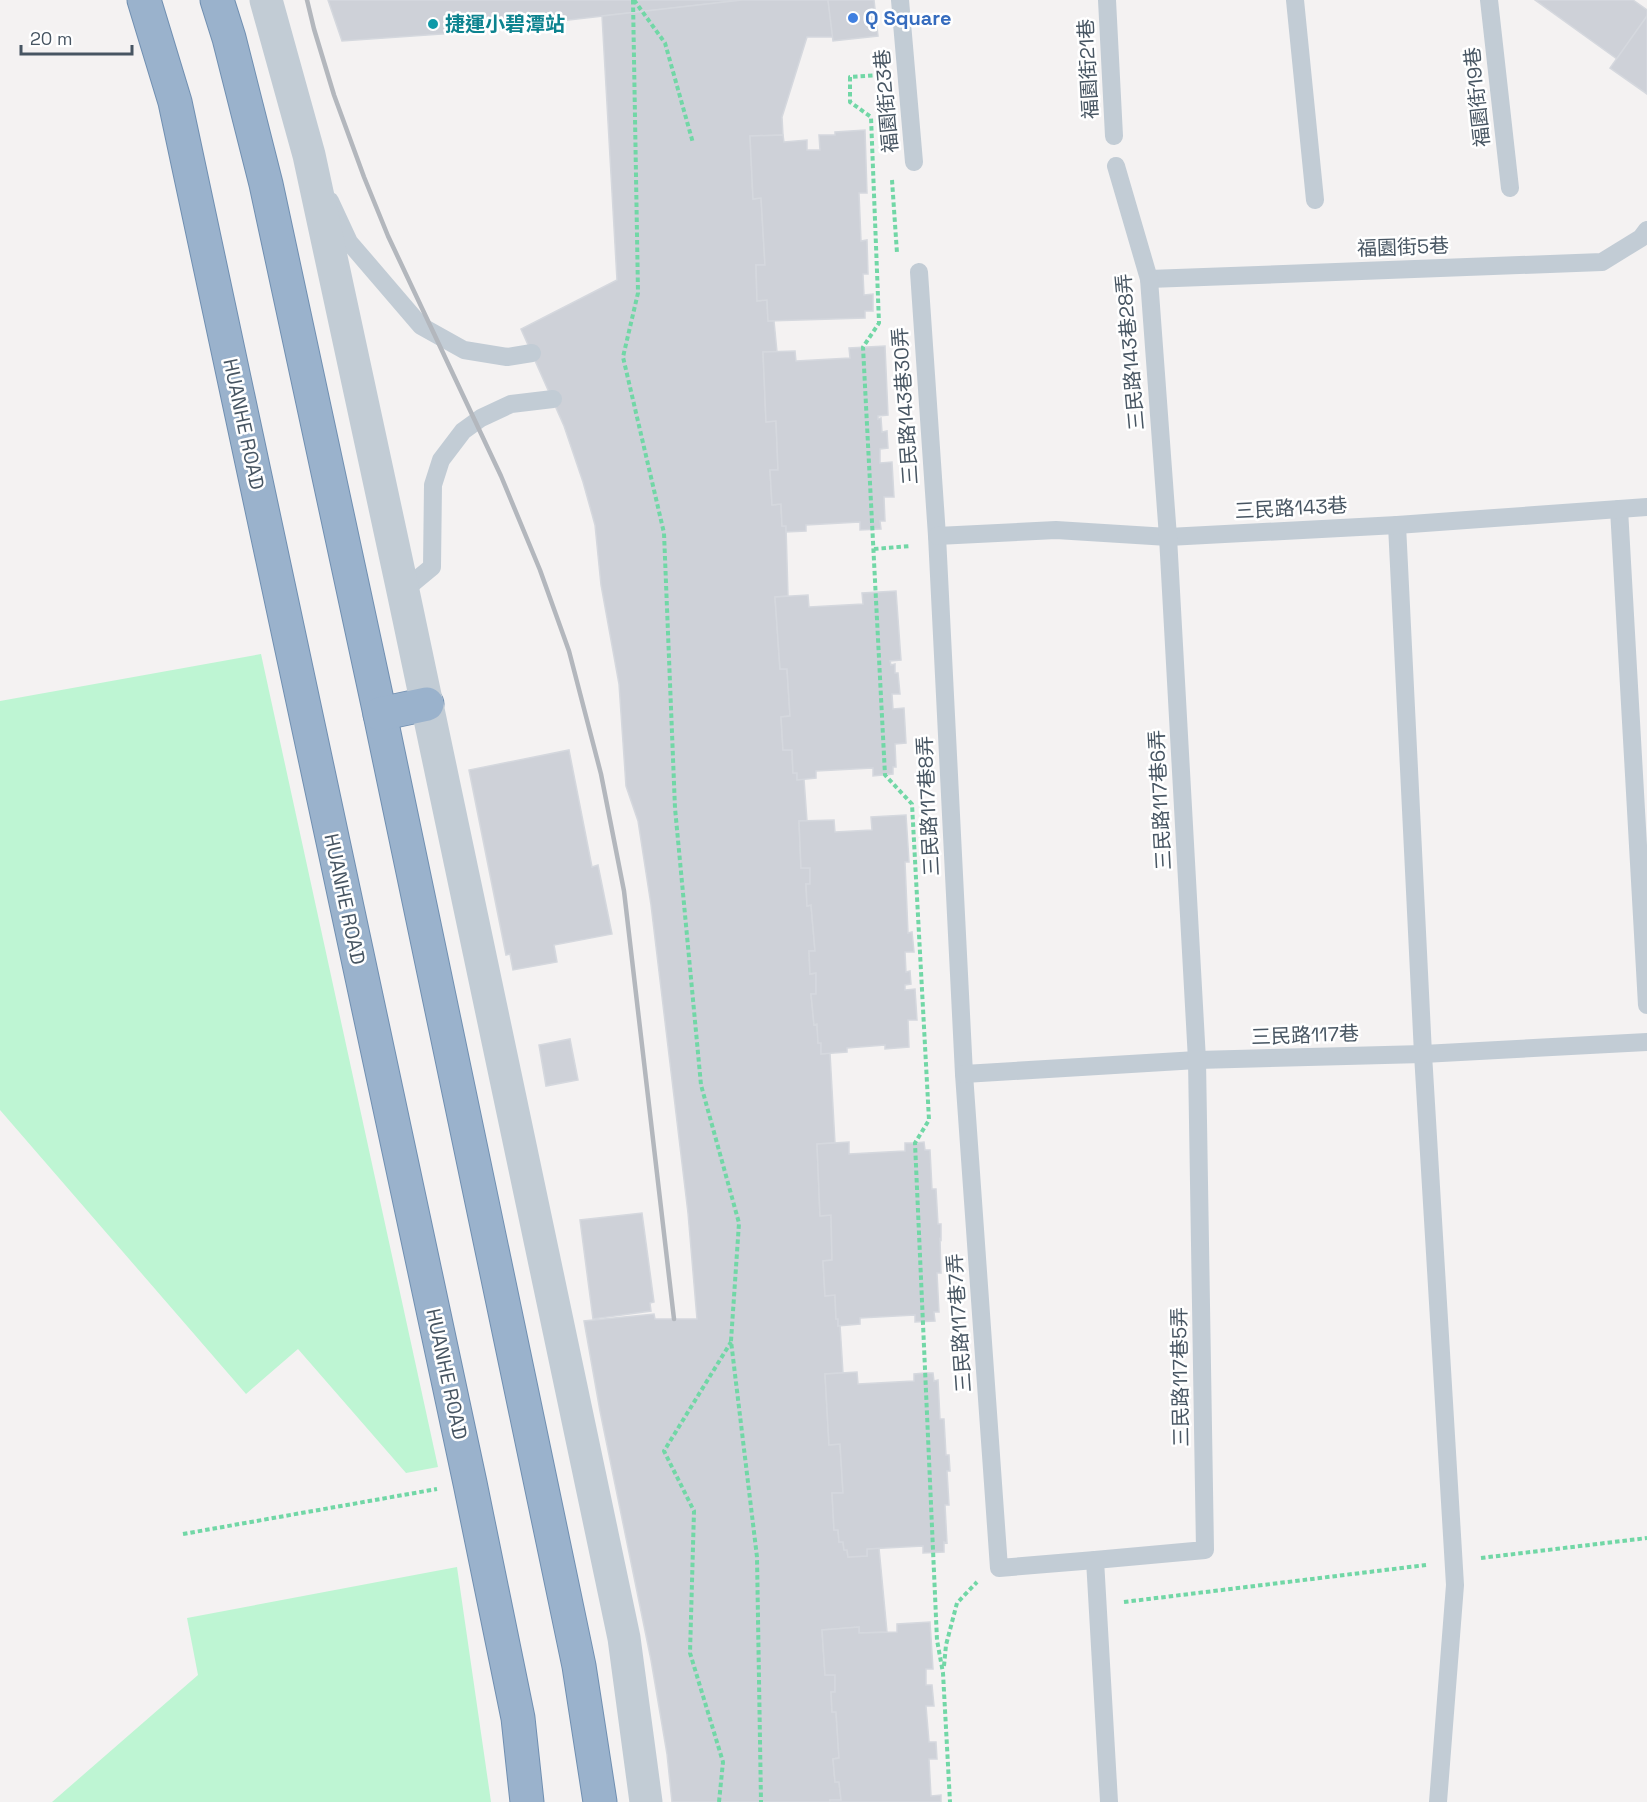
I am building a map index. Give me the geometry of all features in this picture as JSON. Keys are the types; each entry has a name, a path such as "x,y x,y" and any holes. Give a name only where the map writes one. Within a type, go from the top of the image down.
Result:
{"highway":[{"name":"HUANHE ROAD","path":"144,0 175,102 470,1483 518,1718 527,1802"},
{"path":"217,0 232,49 266,184 380,714 579,1666 600,1802"},
{"path":"380,714 427,704"}],"street":[{"path":"266,0 309,155 624,1638 646,1802"}],"lane":[{"name":"福園街23巷","path":"900,0 914,162"},
{"name":"福園街21巷","path":"1107,0 1114,136"},
{"path":"1295,0 1315,200"},
{"name":"福園街19巷","path":"1489,0 1510,188"},
{"path":"309,155 349,242 421,326 465,350 507,357 532,353"},
{"name":"三民路143巷28弄","path":"1116,166 1149,279 1168,537"},
{"name":"福園街5巷","path":"1149,279 1602,262 1641,238 1647,230"},
{"name":"三民路143巷30弄","path":"919,272 937,540"},
{"path":"403,591 432,567 433,485 441,460 463,431 481,418 511,404 553,399"},
{"name":"三民路143巷","path":"937,540 1056,530 1168,537 1397,525 1647,507"},
{"path":"1619,508 1647,1005"},
{"path":"1397,525 1423,1054 1455,1585 1438,1802"},
{"name":"三民路117巷6弄","path":"1168,537 1197,1060"},
{"name":"三民路117巷8弄","path":"937,540 964,1074"},
{"name":"三民路117巷","path":"964,1074 1197,1060 1423,1054 1647,1042"},
{"name":"三民路117巷5弄","path":"1095,1560 1205,1550 1197,1060"},
{"name":"三民路117巷7弄","path":"964,1074 999,1568"},
{"path":"999,1568 1095,1560 1109,1802"}],"path":[{"path":"633,0 664,43 693,144"},
{"path":"633,0 638,292 623,357 664,533 675,808 700,1085 739,1223 731,1341 758,1557 761,1802"},
{"path":"883,74 850,77 850,102 871,117 879,323 863,347 885,775 912,804 929,1120 915,1143 936,1629 943,1673 950,1802"},
{"path":"892,179 898,258"},
{"path":"874,549 937,540"},
{"path":"719,1802 723,1761 690,1653 694,1511 664,1451 731,1341"},
{"path":"183,1534 470,1483"},
{"path":"1472,1559 1647,1538"},
{"path":"1097,1598 1437,1564"},
{"path":"943,1673 946,1645 957,1603 978,1581 999,1568"}],"green space":[{"path":"261,654 438,1467 406,1473 298,1349 246,1394 0,1110 0,701"},
{"path":"457,1567 491,1802 52,1802 198,1675 187,1618"}],"building":[{"name":"捷運小碧潭站","path":"328,0 742,0 456,33 342,41"},
{"path":"742,0 828,0 833,37 807,37 782,117 783,135 750,136 753,199 761,198 765,265 756,265 757,301 767,300 768,321 774,321 777,352 763,352 766,422 776,421 778,470 770,470 772,505 781,504 782,526 786,526 788,596 775,597 780,669 787,669 790,716 781,717 783,750 792,750 793,773 797,773 797,780 804,779 807,821 799,821 801,868 810,868 810,884 806,884 807,906 811,905 815,951 809,951 810,974 816,973 816,994 811,994 814,1025 817,1024 821,1054 830,1053 835,1143 817,1144 820,1216 831,1215 832,1260 823,1261 825,1296 835,1295 836,1319 838,1319 838,1326 840,1325 843,1373 825,1374 829,1445 840,1444 843,1493 832,1493 834,1530 838,1530 839,1542 843,1542 848,1557 867,1556 867,1549 879,1548 887,1632 859,1633 859,1627 822,1630 825,1675 835,1675 835,1692 831,1692 832,1712 836,1712 839,1758 833,1759 835,1782 839,1782 841,1800 830,1800 830,1802 672,1802 667,1754 651,1660 584,1321 654,1314 655,1319 697,1319 688,1213 651,905 638,821 626,786 619,684 601,585 595,525 564,426 521,329 617,280 602,16"},
{"name":"Q Square","path":"828,0 874,0 878,36 833,41"},
{"path":"1535,0 1633,0 1647,10 1647,16 1617,59"},
{"path":"1647,16 1647,94 1610,68"},
{"path":"865,130 867,193 859,193 861,241 867,240 868,274 863,274 864,295 873,294 873,311 865,311 865,318 768,321 767,300 757,301 756,265 765,265 761,198 753,199 750,136 783,135 784,142 807,140 807,150 820,150 819,135"},
{"path":"885,346 888,415 878,416 878,419 881,418 882,432 887,431 888,448 880,449 880,463 892,462 894,497 884,497 885,521 880,521 881,529 860,530 860,522 806,525 806,531 786,532 786,526 782,526 781,504 772,505 770,470 778,470 776,421 766,422 763,352 795,351 796,361 850,358 849,348"},
{"path":"896,591 901,660 890,661 891,665 895,664 895,673 898,673 900,694 892,694 893,709 904,708 906,743 895,744 896,767 893,767 893,774 873,776 873,768 816,771 816,778 797,780 797,773 793,773 792,750 783,750 781,717 790,716 787,669 780,669 775,597 808,595 809,607 863,604 862,593"},
{"path":"569,750 592,867 598,865 612,934 554,945 557,962 513,970 510,954 506,955 469,770"},
{"path":"906,815 909,862 905,862 908,933 912,932 914,952 905,952 906,972 910,971 911,984 905,985 905,990 915,989 917,1020 908,1020 909,1047 885,1049 885,1045 847,1048 847,1052 821,1054 817,1024 814,1025 811,994 816,994 816,973 810,974 809,951 815,951 811,905 807,906 806,884 810,884 810,868 801,868 799,821 834,820 835,832 872,830 871,817"},
{"path":"570,1039 578,1080 546,1086 539,1045"},
{"path":"849,1142 849,1154 905,1151 905,1143 924,1142 925,1150 930,1150 932,1189 936,1189 938,1224 941,1224 941,1273 937,1273 939,1312 934,1312 935,1321 915,1322 915,1315 860,1318 860,1324 838,1326 835,1295 825,1296 823,1261 832,1260 831,1215 820,1216 817,1144"},
{"path":"642,1213 654,1302 650,1303 651,1311 593,1319 580,1220"},
{"path":"857,1372 858,1384 914,1381 914,1374 925,1373 933,1373 934,1381 938,1380 940,1419 944,1419 946,1455 949,1455 950,1471 947,1471 949,1505 945,1505 947,1543 944,1542 944,1552 923,1553 923,1546 867,1549 867,1556 848,1557 843,1542 839,1542 838,1530 834,1530 832,1493 843,1493 840,1444 829,1445 825,1374"},
{"path":"930,1622 933,1669 926,1669 926,1685 932,1685 934,1706 926,1706 929,1742 936,1742 937,1759 929,1759 931,1796 941,1795 941,1802 830,1802 830,1800 841,1800 839,1782 835,1782 833,1759 839,1758 836,1712 832,1712 831,1692 835,1692 835,1675 825,1675 822,1630 859,1627 859,1633 897,1632 897,1624"}],"railway":[{"path":"307,0 334,95 364,177 388,236 501,476 540,570 569,651 601,774 624,891 674,1319"}],"place":[{"name":"Q Square","path":"853,18"},
{"name":"捷運小碧潭站","path":"433,24"}]}
